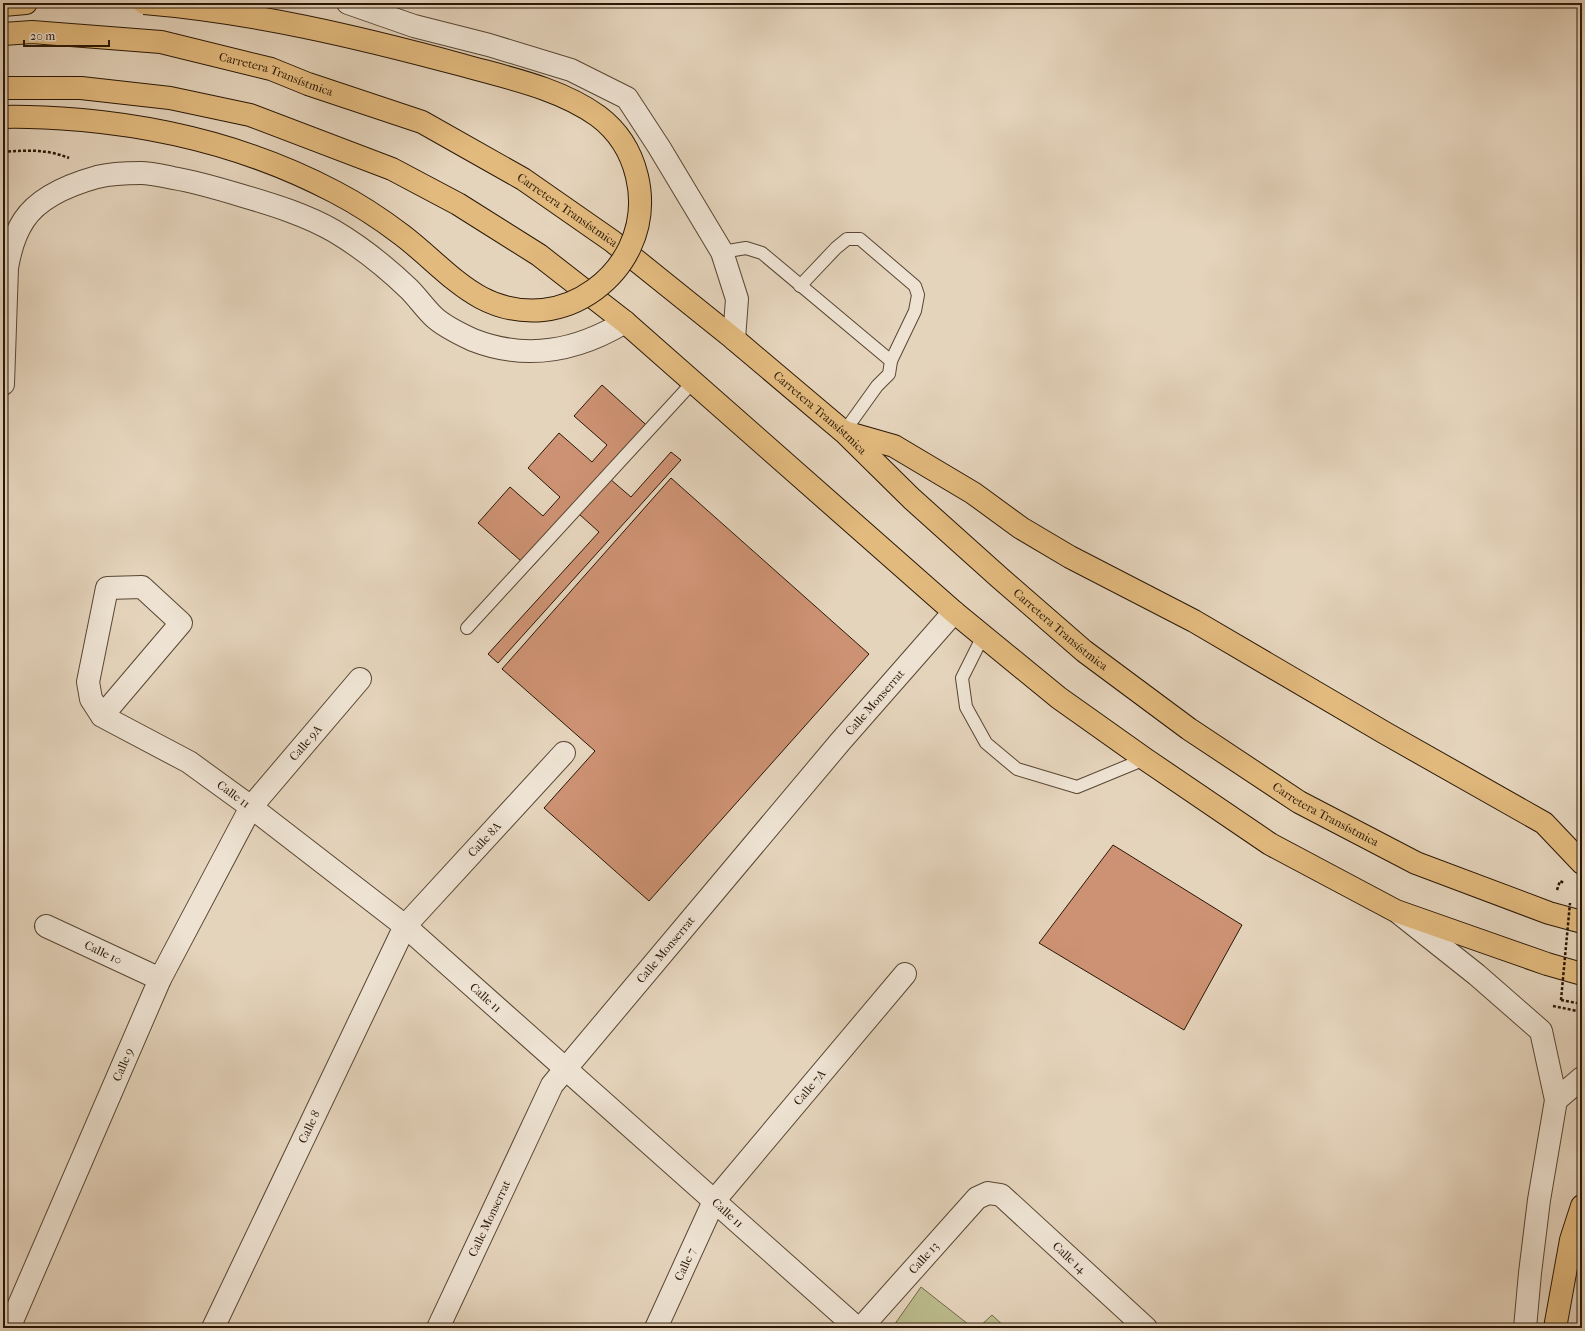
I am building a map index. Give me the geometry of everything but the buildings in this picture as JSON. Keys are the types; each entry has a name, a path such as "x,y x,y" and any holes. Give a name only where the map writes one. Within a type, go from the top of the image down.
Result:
{"main road":[{"path":"3,5 26,3"},
{"path":"3,117 63,118 117,123 164,131 201,140 253,156 296,173 337,192 402,235 460,284 480,298 500,307 522,310 545,310 567,305 583,298 596,289 621,263 630,247 637,230 641,194 633,162 625,147 613,131 600,118 566,97 538,87 416,53 305,26 234,14 144,3"},
{"name":"Carretera Transístmica","path":"3,34 32,32 161,42 271,69 308,84 422,122 523,179 612,241 734,339 844,432 912,499 1006,584 1084,651 1189,729 1299,802 1416,863 1550,913 1582,922"},
{"path":"3,88 82,88 163,97 250,114 392,169 458,204 539,255 625,322 954,612 1059,698 1145,759 1270,844 1396,911 1547,964 1582,974"},
{"path":"844,432 894,446 973,493 1021,528 1070,558 1194,621 1385,733 1544,823 1582,863"},
{"path":"1555,1328 1571,1240 1582,1206"}],"street":[{"path":"348,3 414,26 489,45 571,70 627,98 659,147 722,252 737,299 734,339"},
{"path":"3,384 8,268 10,250 16,234 24,219 36,206 61,190 99,176 142,173 197,182 282,207 333,230 358,246 409,289 434,317 453,330 473,340 495,347 540,351 562,349 584,343 606,334 625,322"},
{"path":"142,587 181,624 96,708 88,682 107,588 142,587"},
{"name":"Calle Monserrat","path":"438,1328 552,1085 840,742 954,612"},
{"name":"Calle 9A","path":"251,807 360,679"},
{"name":"Calle 11","path":"96,708 189,762 251,807 405,926 857,1328"},
{"name":"Calle 8A","path":"405,926 564,753"},
{"name":"Calle 9","path":"8,1328 160,979 251,807"},
{"path":"1396,911 1477,974 1541,1031 1556,1100 1538,1208 1525,1328"},
{"name":"Calle 10","path":"46,926 160,979"},
{"name":"Calle 8","path":"213,1328 405,926"},
{"name":"Calle 7A","path":"714,1201 905,974"},
{"path":"1556,1100 1582,1078"},
{"name":"Calle 13","path":"861,1328 977,1198 988,1193"},
{"name":"Calle 14","path":"988,1193 1001,1195 1146,1328"},
{"name":"Calle 7","path":"656,1328 714,1201"}],"lane":[{"path":"800,286 836,248 847,239 860,239 915,286 918,295 916,311 890,362 889,374 877,386 844,432"},
{"path":"722,252 746,248 762,253 890,362"},
{"path":"467,628 693,382"},
{"path":"984,636 962,678 966,707 986,743 1017,769 1077,787 1145,759"}],"path":[{"path":"3,152 34,150 57,153 78,161 99,176"},
{"path":"1570,904 1561,1000 1582,1004"},
{"path":"1546,1004 1582,1012"}],"green space":[{"path":"921,1287 973,1328 892,1328"},
{"path":"992,1315 1006,1328 978,1328"}]}
